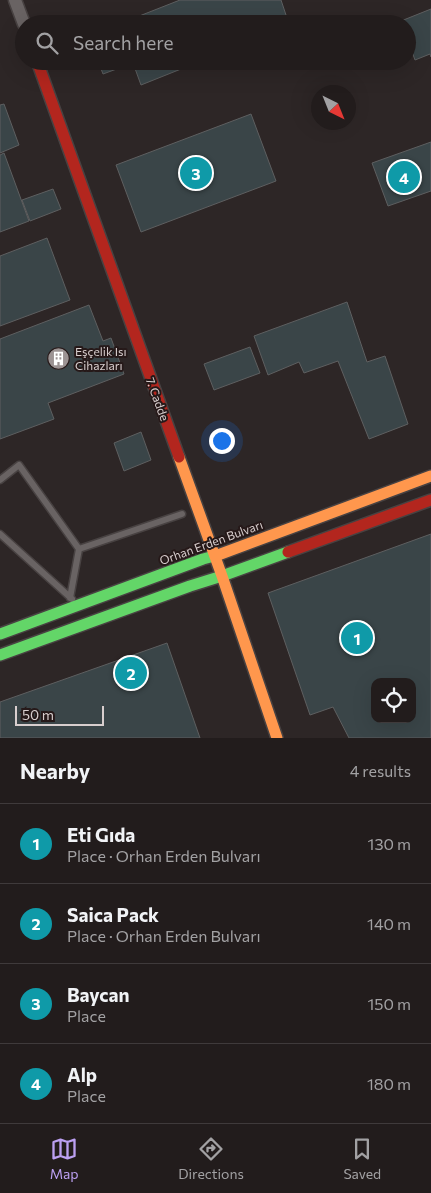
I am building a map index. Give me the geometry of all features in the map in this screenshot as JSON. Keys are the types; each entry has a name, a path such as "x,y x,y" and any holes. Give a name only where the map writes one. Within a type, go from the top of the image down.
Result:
{"street":[{"path":"15,0 21,15"},
{"name":"7. Cadde","path":"40,70 215,556 277,738"},
{"name":"Orhan Erden Bulvarı","path":"0,634 74,601 215,556 431,476"},
{"path":"0,655 431,500"}],"lane":[{"path":"0,480 19,465 79,548 74,601"},
{"path":"79,548 182,514"},
{"path":"0,534 74,601"}],"building":[{"path":"180,0 281,0 286,15 142,15"},
{"path":"431,9 431,57 430,54 416,60 416,15"},
{"path":"101,70 114,70 103,74"},
{"path":"136,70 178,70 141,85"},
{"path":"4,104 19,145 0,153 0,105"},
{"path":"251,114 276,181 141,232 116,165"},
{"path":"431,142 431,191 388,206 372,163"},
{"path":"4,153 29,221 0,232 0,155"},
{"path":"53,189 61,209 30,221 22,200"},
{"path":"47,238 70,300 0,326 0,256"},
{"path":"347,302 367,362 385,356 408,424 369,439 338,361 304,373 299,362 268,375 254,336"},
{"name":"Eşçelik Isı Cihazları","path":"89,305 103,341 111,338 124,374 48,403 54,419 0,439 0,339"},
{"path":"250,347 260,373 214,390 204,364"},
{"path":"141,432 151,460 124,471 114,443"},
{"path":"431,534 431,738 349,738 333,707 310,715 268,593"},
{"path":"167,643 200,738 0,738 0,702"}],"traffic: fast":[{"path":"0,655 288,552"},
{"path":"0,634 218,555"}],"traffic: slow":[{"path":"179,457 277,738"},
{"path":"218,555 431,476"}],"traffic: jam":[{"path":"40,70 179,457"},
{"path":"288,552 431,500"}],"place":[{"name":"Baycan","path":"196,173"},
{"name":"Alp","path":"404,177"},
{"name":"Eşçelik Isı Cihazları","path":"59,358"},
{"name":"Eti Gıda","path":"357,638"},
{"name":"Saica Pack","path":"131,673"}]}
